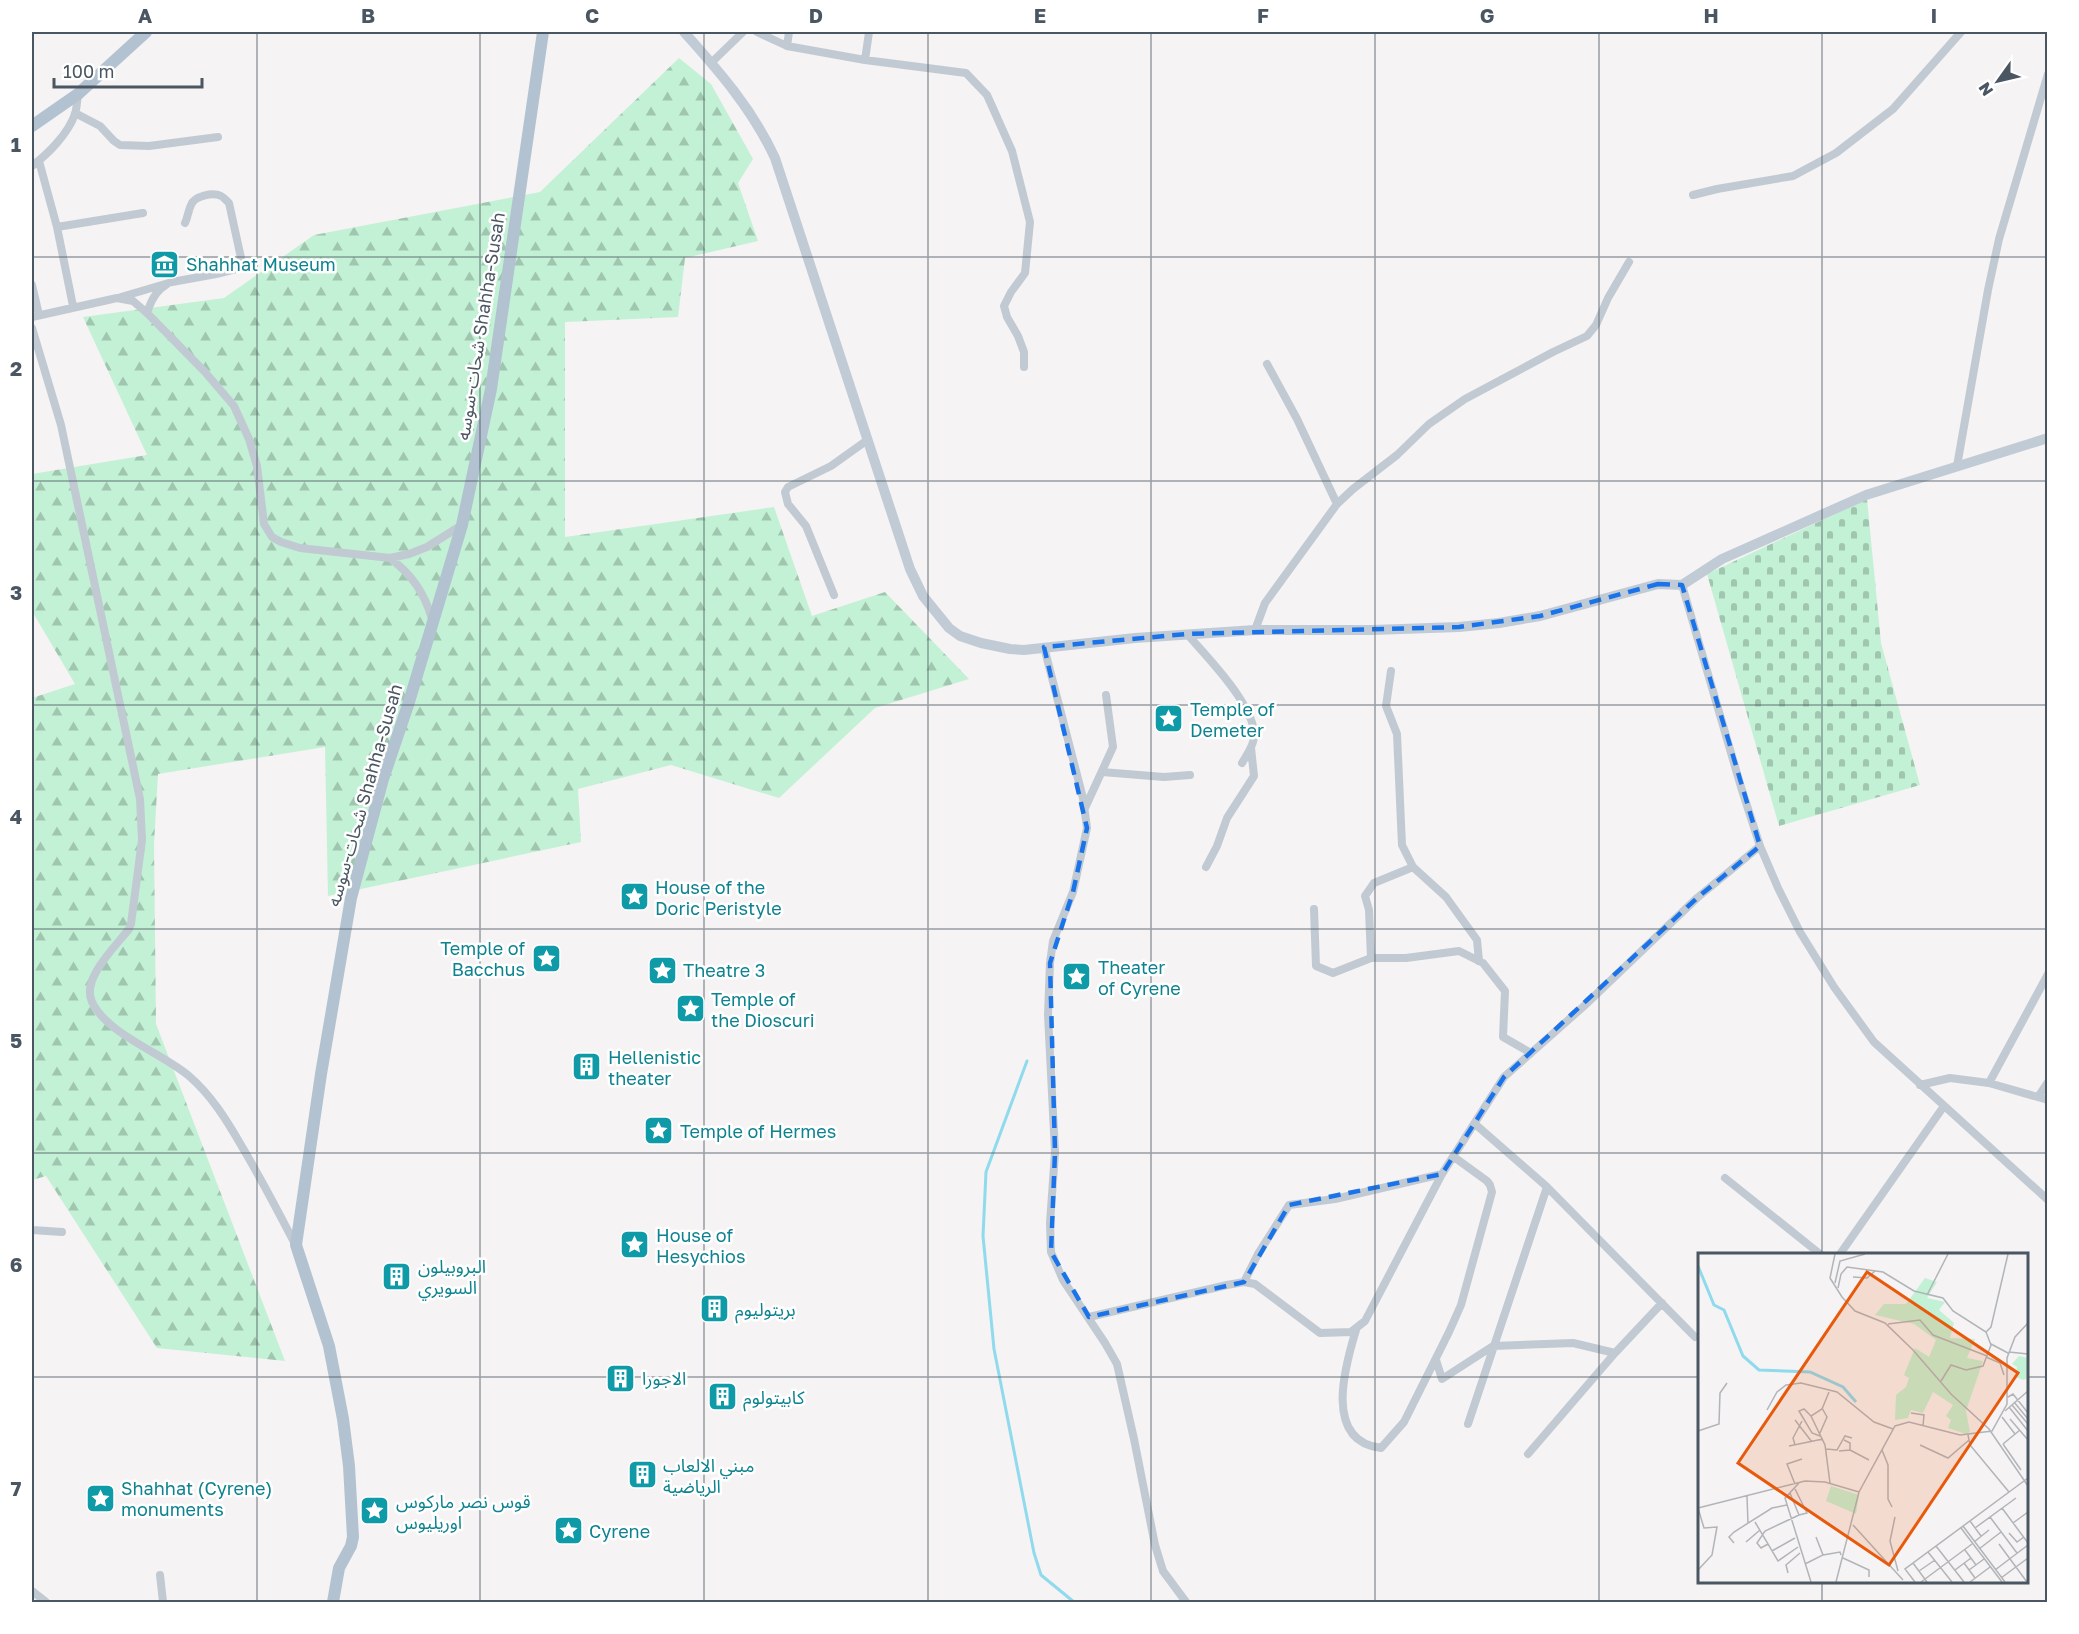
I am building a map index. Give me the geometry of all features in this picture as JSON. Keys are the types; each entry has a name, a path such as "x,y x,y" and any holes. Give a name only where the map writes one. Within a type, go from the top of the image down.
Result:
{"main road":[{"path":"32,126 78,94 146,32"},
{"name":"شحات-سوسه Shahha-Susah","path":"333,1602 339,1568 351,1546 353,1537 349,1466 343,1419 329,1346 296,1245 321,1074 351,898 383,779 409,702 462,525 491,389 543,32"},
{"path":"684,32 754,117 775,158 866,441 910,569 923,596 940,619 960,636 981,643 1010,649 1255,630 1459,627 1540,616 1658,584 1682,585 1722,559 1866,495 2048,438"}],"street":[{"path":"711,63 743,32"},
{"path":"757,32 788,46 865,60 966,73 987,95 1012,151 1030,222 1025,273 1004,306 1006,317 1018,336 1024,352 1024,367"},
{"path":"788,46 789,32"},
{"path":"865,60 869,32"},
{"path":"1693,195 1793,176 1836,153 1893,109 1960,32"},
{"path":"1957,466 1997,248 2048,74"},
{"path":"32,166 64,133 75,113 78,94"},
{"path":"75,113 100,126 120,145 149,146 218,137"},
{"path":"39,160 57,227 73,306"},
{"path":"184,223 191,203 196,198 222,196 229,202 243,267"},
{"path":"57,227 143,213"},
{"path":"1255,630 1265,603 1337,504 1397,455 1429,424 1465,399 1587,336 1596,325 1608,298 1629,262"},
{"path":"32,285 35,316 252,265"},
{"path":"147,313 151,300 159,290 172,282"},
{"path":"117,298 133,301 147,313 198,364 234,406 249,439 257,466 264,524 272,537 300,548 390,558 427,547 462,525"},
{"path":"32,328 62,425 140,799 142,823 140,854 131,924 92,977 89,989 91,1002 103,1018 129,1038 189,1076 217,1105 260,1177 296,1245"},
{"path":"1267,364 1297,419 1337,504"},
{"path":"834,596 806,526 788,504 785,492 788,487 831,466 866,441"},
{"path":"390,558 418,585 427,602 432,621"},
{"path":"1682,585 1760,846 1800,932 1834,987 1874,1042 2048,1200"},
{"path":"1187,634 1225,677 1251,716 1254,741 1242,763"},
{"path":"1044,647 1085,808 1087,828 1073,892 1053,941 1050,963 1048,1015 1055,1152 1050,1224 1052,1252 1056,1267 1117,1364 1155,1545 1163,1571 1186,1602"},
{"path":"1391,671 1386,706 1398,734 1398,791 1402,845 1413,867 1446,897 1477,940 1479,961"},
{"path":"1085,808 1113,747 1106,695"},
{"path":"1206,867 1217,846 1227,818 1254,776 1251,747"},
{"path":"1102,772 1164,777 1190,775"},
{"path":"1454,1157 1487,1182 1492,1189 1461,1305 1404,1422 1381,1448 1377,1448 1358,1439 1345,1417 1342,1407 1342,1382 1356,1330 1365,1321 1442,1174 1504,1077 1584,1006 1696,898 1760,846"},
{"path":"1371,958 1369,910 1365,896 1374,883 1413,867"},
{"path":"1314,909 1316,966 1333,973 1371,958 1406,958 1459,951 1483,963 1505,991 1503,1036 1531,1053"},
{"path":"1989,1083 2048,974"},
{"path":"1920,1085 1950,1078 1989,1083 2048,1100"},
{"path":"2038,1097 2048,1082"},
{"path":"1841,1253 1944,1106"},
{"path":"1474,1124 1547,1187 1695,1337"},
{"path":"1244,1282 1258,1254 1289,1205 1335,1199 1442,1174"},
{"path":"1725,1178 1819,1253"},
{"path":"1468,1424 1547,1187"},
{"path":"32,1230 62,1232"},
{"path":"1089,1317 1244,1282 1262,1287 1320,1334 1356,1330"},
{"path":"1528,1454 1615,1353 1662,1303"},
{"path":"1436,1360 1442,1379 1493,1346 1573,1343 1615,1353"},
{"path":"160,1575 163,1602"},
{"path":"32,1591 46,1602"}],"highlighted area":[{"path":"1658,584 1682,585 1760,846 1697,898 1504,1077 1442,1174 1289,1205 1244,1282 1089,1317 1051,1252 1055,1152 1050,963 1073,892 1087,828 1044,647 1187,634 1459,627 1540,616"}],"green space":[{"path":"679,58 711,84 753,159 738,183 758,241 685,258 678,317 565,322 565,537 774,507 812,616 885,592 969,679 875,708 779,798 671,765 578,789 581,842 328,896 325,747 158,774 154,844 156,1024 285,1361 157,1348 46,1176 32,1180 32,698 75,684 32,611 32,474 147,455 83,317 224,298 314,235 540,192"},
{"path":"1867,499 1881,643 1920,785 1779,826 1707,574"}],"waterway":[{"path":"1027,1061 986,1172 983,1236 994,1349 1034,1553 1041,1575 1074,1602"}],"place":[{"name":"Shahhat Museum","path":"165,264"},
{"name":"Temple of Demeter","path":"1169,719"},
{"name":"House of the Doric Peristyle","path":"634,897"},
{"name":"Temple of Bacchus","path":"546,958"},
{"name":"Theatre 3","path":"662,970"},
{"name":"Theater of Cyrene","path":"1077,977"},
{"name":"Temple of the Dioscuri","path":"690,1009"},
{"name":"Hellenistic theater","path":"587,1067"},
{"name":"Temple of Hermes","path":"659,1131"},
{"name":"House of Hesychios","path":"635,1245"},
{"name":"البروبيلون السويري","path":"397,1276"},
{"name":"بريتوليوم","path":"714,1309"},
{"name":"الاجورا","path":"621,1378"},
{"name":"كابيتولوم","path":"722,1397"},
{"name":"مبني الالعاب الرياضية","path":"642,1475"},
{"name":"Shahhat (Cyrene) monuments","path":"100,1498"},
{"name":"قوس نصر ماركوس اوريليوس","path":"375,1511"},
{"name":"Cyrene","path":"568,1531"}]}
